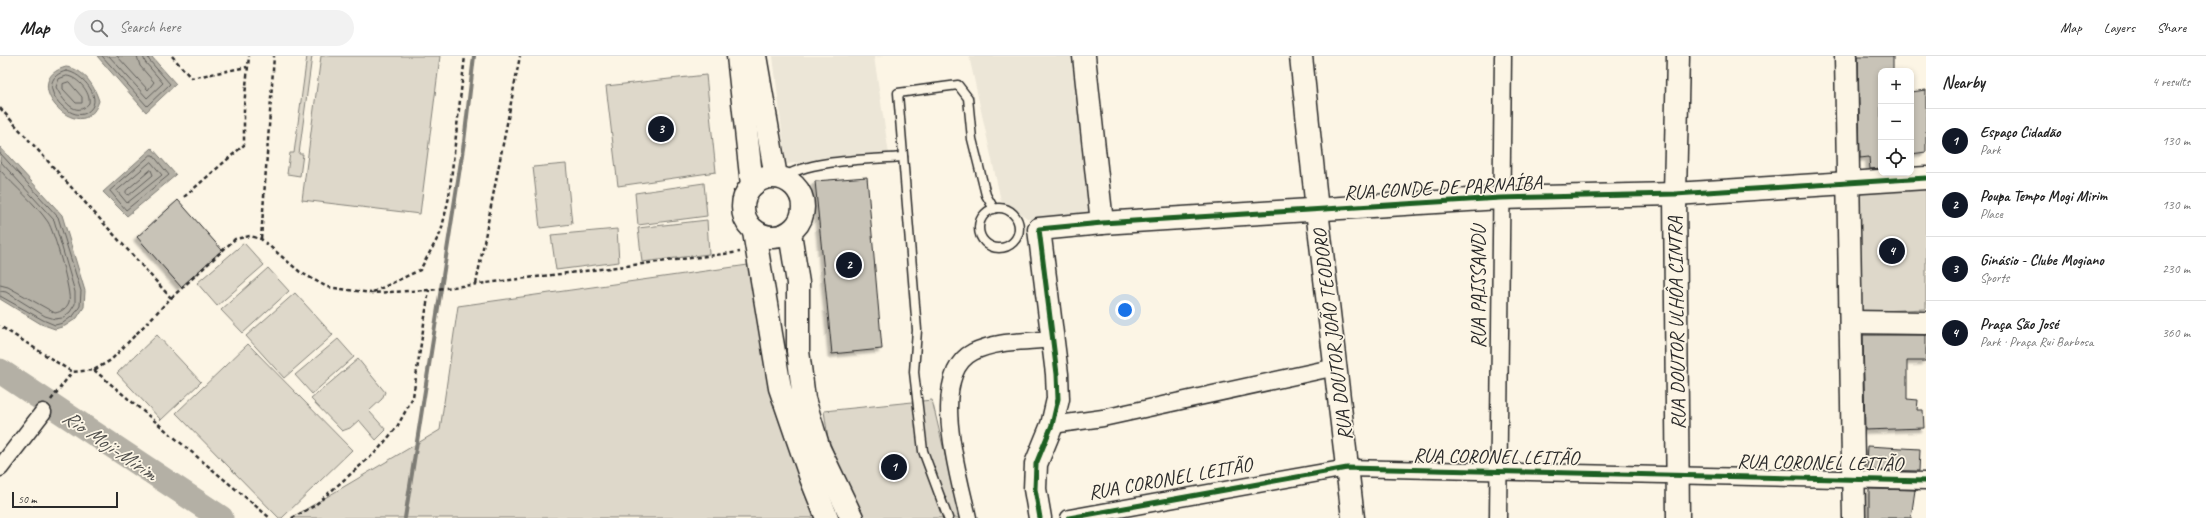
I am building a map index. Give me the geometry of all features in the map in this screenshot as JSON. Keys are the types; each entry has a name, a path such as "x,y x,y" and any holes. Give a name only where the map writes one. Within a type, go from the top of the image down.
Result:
{"street":[{"path":"738,56 752,185"},
{"path":"755,56 779,177"},
{"path":"1084,56 1102,223"},
{"name":"RUA DOUTOR JOÃO TEODORO","path":"1301,56 1317,210 1353,518"},
{"name":"RUA PAISSANDU","path":"1498,518 1502,56"},
{"name":"RUA DOUTOR ULHÔA CINTRA","path":"1678,56 1675,194 1678,518"},
{"path":"1846,56 1854,518"},
{"path":"779,177 792,183 800,192 804,203 801,220 790,233 772,238 754,232 747,224 743,214 743,204 746,194 752,185 759,180 779,177"},
{"name":"RUA CONDE DE PARNAÍBA","path":"1029,228 1500,198 1675,194 1926,178"},
{"path":"1029,228 1053,339 1058,399 1052,425 1036,464 1035,489 1040,518"},
{"path":"754,232 780,388 810,478 827,518"},
{"path":"790,233 798,283 798,351 804,400 819,449 852,518"},
{"path":"1851,322 1926,324"},
{"path":"968,518 952,445 948,395 952,378 961,361 972,352 989,346 1053,339"},
{"path":"1052,425 1103,418 1336,367"},
{"path":"0,468 43,412"},
{"name":"RUA CORONEL LEITÃO","path":"1069,518 1347,468 1926,481"}],"lane":[{"path":"948,518 923,451 922,443 914,372 916,330 898,93 958,85 968,98 974,146 986,195 994,209"},
{"path":"779,177 809,166 903,157"},
{"path":"994,209 1007,210 1029,228 1007,247 994,248 988,246 980,235 979,222 983,216 994,209"}],"path":[{"path":"172,56 192,78 247,67"},
{"path":"184,197 244,145 247,67 249,56"},
{"path":"261,239 274,56"},
{"path":"371,293 420,270 441,232 449,197 465,56"},
{"path":"476,284 520,56"},
{"path":"0,108 171,298"},
{"path":"0,326 72,372 94,370 111,360 171,298 235,239 250,236 261,239 300,272 327,287 371,293 429,290 741,252"},
{"path":"292,518 314,506 377,450 397,427 413,397 429,290"},
{"path":"94,370 270,518"},
{"path":"56,392 72,372"}],"shaded area":[{"path":"307,56 312,56 299,154 303,154 300,176 287,174 290,153 294,153"},
{"path":"321,56 440,56 420,214 302,200"},
{"path":"773,56 884,56 874,57 889,154 786,164"},
{"path":"969,56 1075,56 1097,217 1035,223 1001,201"},
{"path":"706,75 716,172 618,186 606,86"},
{"path":"566,164 572,224 540,228 533,167"},
{"path":"704,183 707,216 638,225 635,193"},
{"path":"1926,189 1926,309 1858,312 1858,194"},
{"path":"707,220 709,254 642,262 638,228"},
{"path":"617,229 619,262 556,270 551,235"},
{"path":"244,243 264,265 217,306 197,283"},
{"path":"748,265 773,399 820,518 291,518 440,430 458,306"},
{"path":"268,268 289,291 243,333 221,310"},
{"path":"295,293 333,335 284,378 246,336"},
{"path":"157,335 201,382 161,420 117,373"},
{"path":"338,339 354,357 312,394 295,375"},
{"path":"248,344 352,450 282,518 279,518 176,413"},
{"path":"358,359 385,392 382,399 369,411 386,430 376,440 359,420 350,428 342,431 311,399"},
{"path":"932,400 960,518 865,518 851,495 828,438 824,411"}],"water":[{"path":"97,56 151,56 176,84 146,112"},
{"path":"66,67 72,68 83,74 94,89 99,101 91,114 80,119 68,116 57,108 50,97 47,85 52,74"},
{"path":"0,147 62,215 85,291 84,307 77,318 65,326 55,329 41,324 0,299"},
{"path":"152,148 176,175 127,216 103,192"}],"building":[{"path":"1858,56 1893,56 1893,68 1878,68 1878,168 1870,169 1869,157 1860,158"},
{"path":"1926,90 1926,152 1914,154 1914,104 1914,92"},
{"path":"867,177 882,349 832,354 815,181"},
{"path":"178,200 222,250 181,287 137,237"},
{"path":"1863,335 1926,335 1926,361 1907,361 1907,399 1918,400 1917,410 1923,410 1924,428 1865,430"},
{"path":"1867,446 1920,449 1919,471 1868,470 1868,463 1866,463"},
{"path":"1869,489 1918,490 1915,490 1911,518 1869,518"}],"waterway":[{"path":"405,518 464,142 474,56"},
{"name":"Rio Moji-Mirim","path":"0,371 221,518"}],"cycle path":[{"path":"1040,518 1035,489 1036,464 1052,425 1058,399 1057,374 1039,229 1102,223 1500,198 1675,194 1926,178"},
{"path":"1069,518 1347,468 1926,481"}],"place":[{"name":"Ginásio - Clube Mogiano","path":"661,129"},
{"name":"Praça São José","path":"1892,251"},
{"name":"Poupa Tempo Mogi Mirim","path":"849,265"},
{"name":"Espaço Cidadão","path":"894,467"}]}
